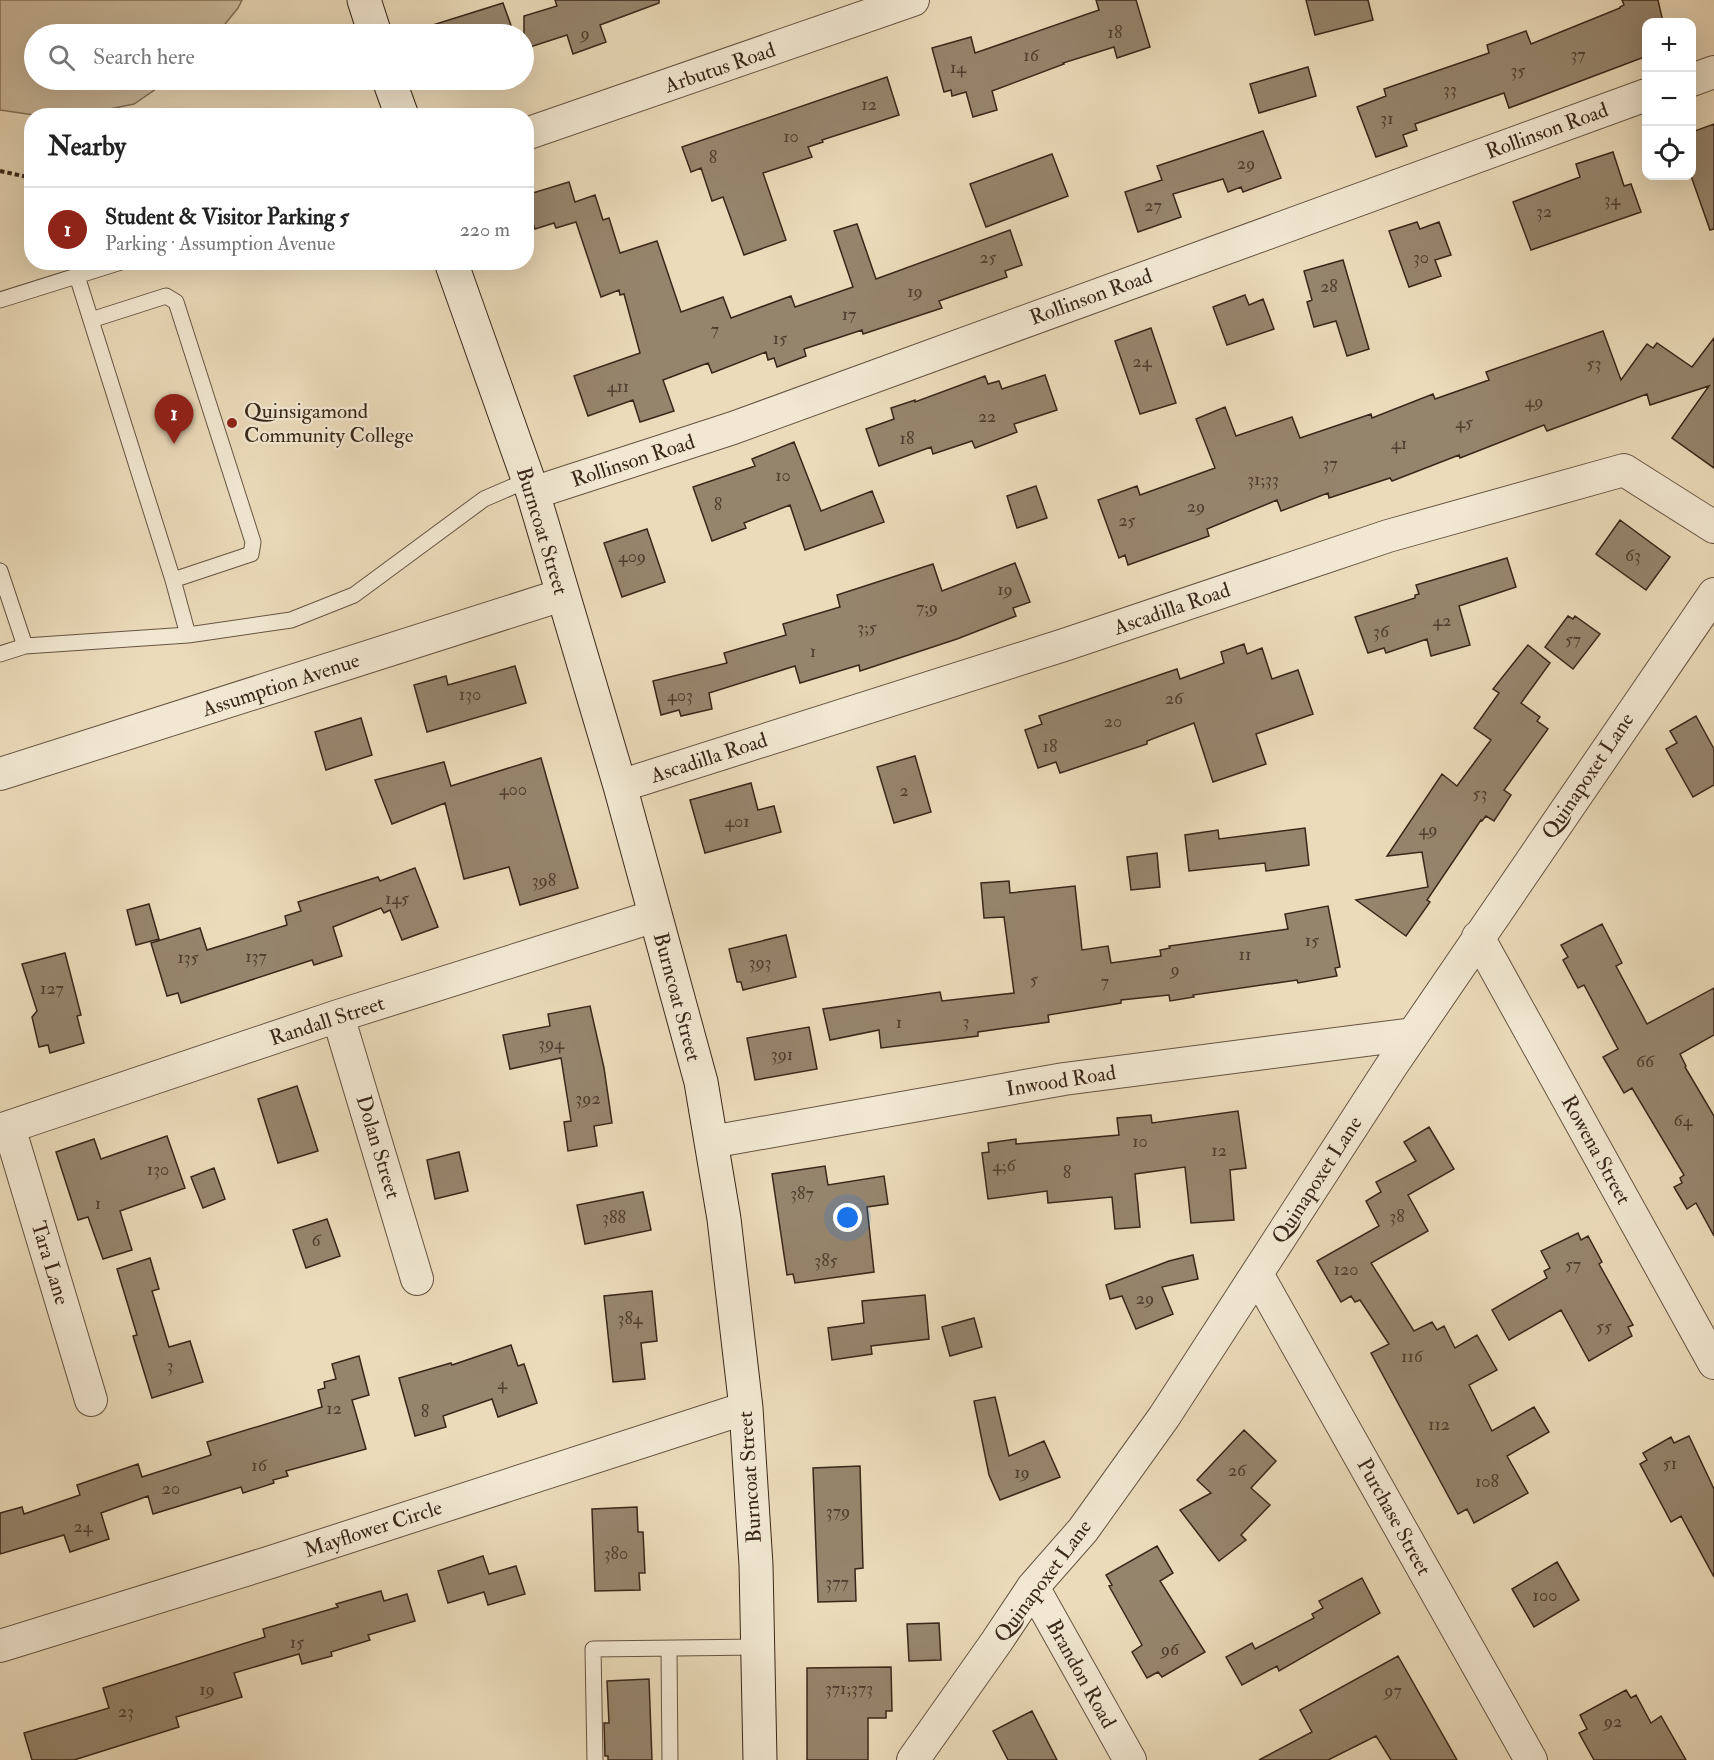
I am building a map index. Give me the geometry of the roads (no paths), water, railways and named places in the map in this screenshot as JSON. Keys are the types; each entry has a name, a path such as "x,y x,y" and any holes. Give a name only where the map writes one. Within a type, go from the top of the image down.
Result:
{"main road":[{"path":"364,0 372,24"},
{"path":"393,90 399,108"},
{"name":"Burncoat Street","path":"454,270 530,487 580,648 700,1082 725,1231 746,1408 756,1565 760,1760"}],"street":[{"name":"Arbutus Road","path":"534,131 913,0"},
{"path":"1696,79 1714,72"},
{"name":"Rollinson Road","path":"530,487 733,428 1642,97"},
{"name":"Ascadilla Road","path":"620,786 1064,645 1388,536 1624,470 1714,527"},
{"name":"Assumption Avenue","path":"0,774 562,595"},
{"name":"Quinapoxet Lane","path":"913,1760 991,1651 1033,1587 1083,1530 1164,1417 1478,937 1710,614"},
{"name":"Randall Street","path":"4,1129 338,1016 655,916"},
{"name":"Rowena Street","path":"1478,937 1714,1363"},
{"name":"Dolan Street","path":"338,1016 417,1279"},
{"name":"Inwood Road","path":"711,1142 1064,1079 1413,1034"},
{"name":"Tara Lane","path":"4,1129 91,1400"},
{"name":"Purchase Street","path":"1257,1274 1531,1760"},
{"name":"Mayflower Circle","path":"0,1646 271,1562 746,1408"},
{"name":"Brandon Road","path":"1033,1587 1130,1760"}],"lane":[{"path":"0,300 96,270"},
{"path":"77,276 173,580 188,635"},
{"path":"91,320 166,296 176,302 253,542 251,554 173,580"},
{"path":"0,654 26,646 188,635 291,620 354,596 484,499 530,487"},
{"path":"0,571 26,646"},
{"path":"595,1760 593,1649 759,1647"},
{"path":"669,1648 670,1760"}],"place":[{"name":"Quinsigamond Community College","path":"232,423"},
{"name":"Student & Visitor Parking 5","path":"174,444"}]}
